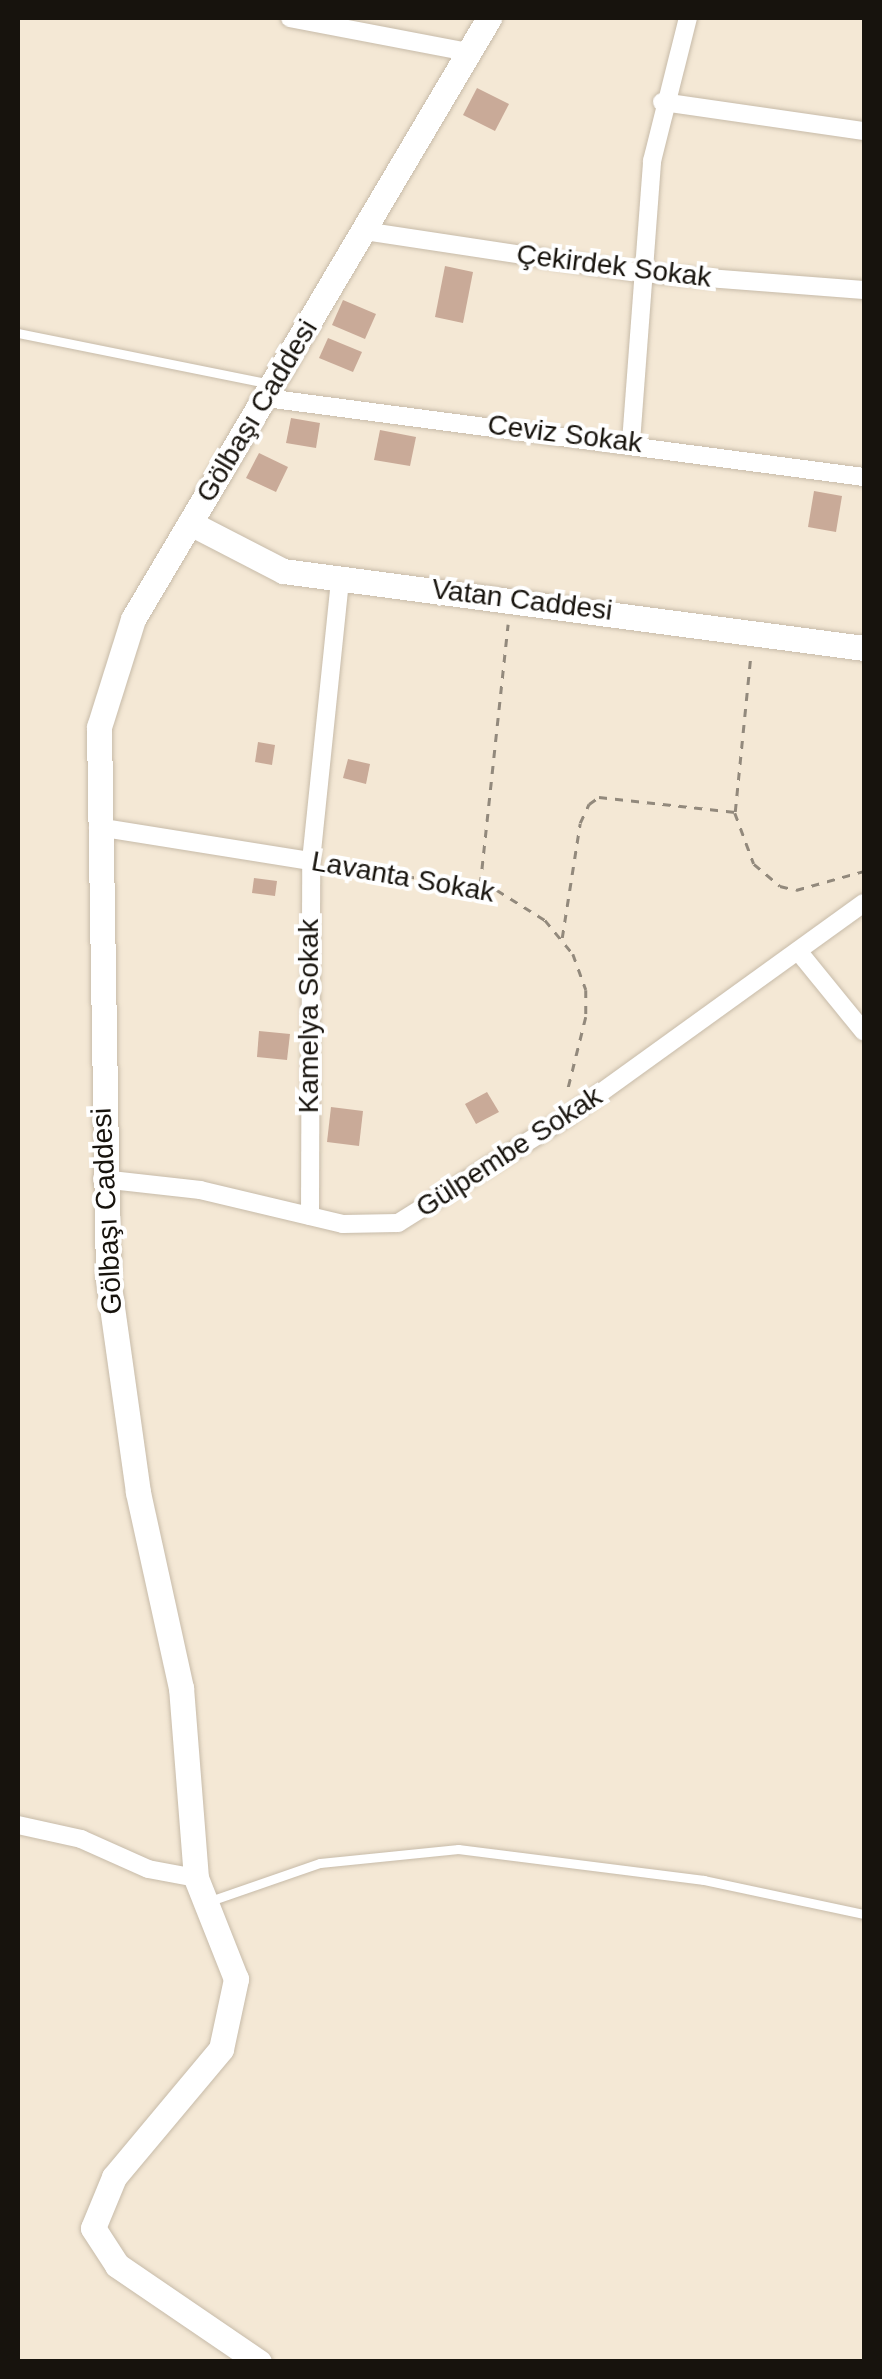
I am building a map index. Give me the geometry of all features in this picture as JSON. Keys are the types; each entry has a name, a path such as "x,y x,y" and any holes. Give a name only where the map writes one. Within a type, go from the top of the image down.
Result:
{"street":[{"path":"290,18 469,52"},
{"name":"Gölbaşı Caddesi","path":"259,2362 117,2265 92,2228 114,2177 207,2069 230,2024 236,1980 196,1878 182,1688 138,1492 108,1278 102,1179 99,727 116,660 190,523 489,18"},
{"path":"631,442 642,273 662,102 688,18"},
{"path":"662,102 864,131"},
{"name":"Çekirdek Sokak","path":"364,231 642,273 864,290"},
{"name":"Ceviz Sokak","path":"270,391 864,477"},
{"name":"Vatan Caddesi","path":"190,523 262,564 340,578 864,648"},
{"name":"Kamelya Sokak","path":"310,1216 311,861 340,578"},
{"name":"Lavanta Sokak","path":"98,827 311,861"},
{"name":"Gülpembe Sokak","path":"102,1179 200,1190 366,1226 398,1222 560,1122 864,903"},
{"path":"798,951 864,1032"},
{"path":"18,1826 81,1839 148,1869 196,1878"}],"lane":[{"path":"18,333 270,391"},
{"path":"206,1902 320,1863 458,1850 685,1876 864,1914"}],"path":[{"path":"480,886 511,599"},
{"path":"753,632 735,812 754,864 780,886 796,890 864,871"},
{"path":"562,938 580,822 589,804 599,797 735,812"},
{"name":"Lavanta Sokak","path":"311,861 480,886 523,903 562,938 582,972 586,1018 560,1122"}],"building":[{"path":"477,88 509,104 495,131 463,115"},
{"path":"445,266 473,272 463,323 435,317"},
{"path":"343,300 376,314 365,339 332,325"},
{"path":"328,338 362,352 353,372 319,358"},
{"path":"291,418 320,423 316,448 286,443"},
{"path":"380,430 416,437 410,466 374,460"},
{"path":"259,453 288,467 276,492 246,478"},
{"path":"814,491 842,496 836,532 808,527"},
{"path":"258,742 275,745 272,765 255,762"},
{"path":"348,759 370,764 366,784 343,778"},
{"path":"254,878 277,881 275,896 252,893"},
{"path":"259,1031 290,1034 287,1060 257,1057"},
{"path":"487,1092 499,1112 476,1124 465,1104"},
{"path":"331,1107 363,1111 359,1146 327,1142"}]}
